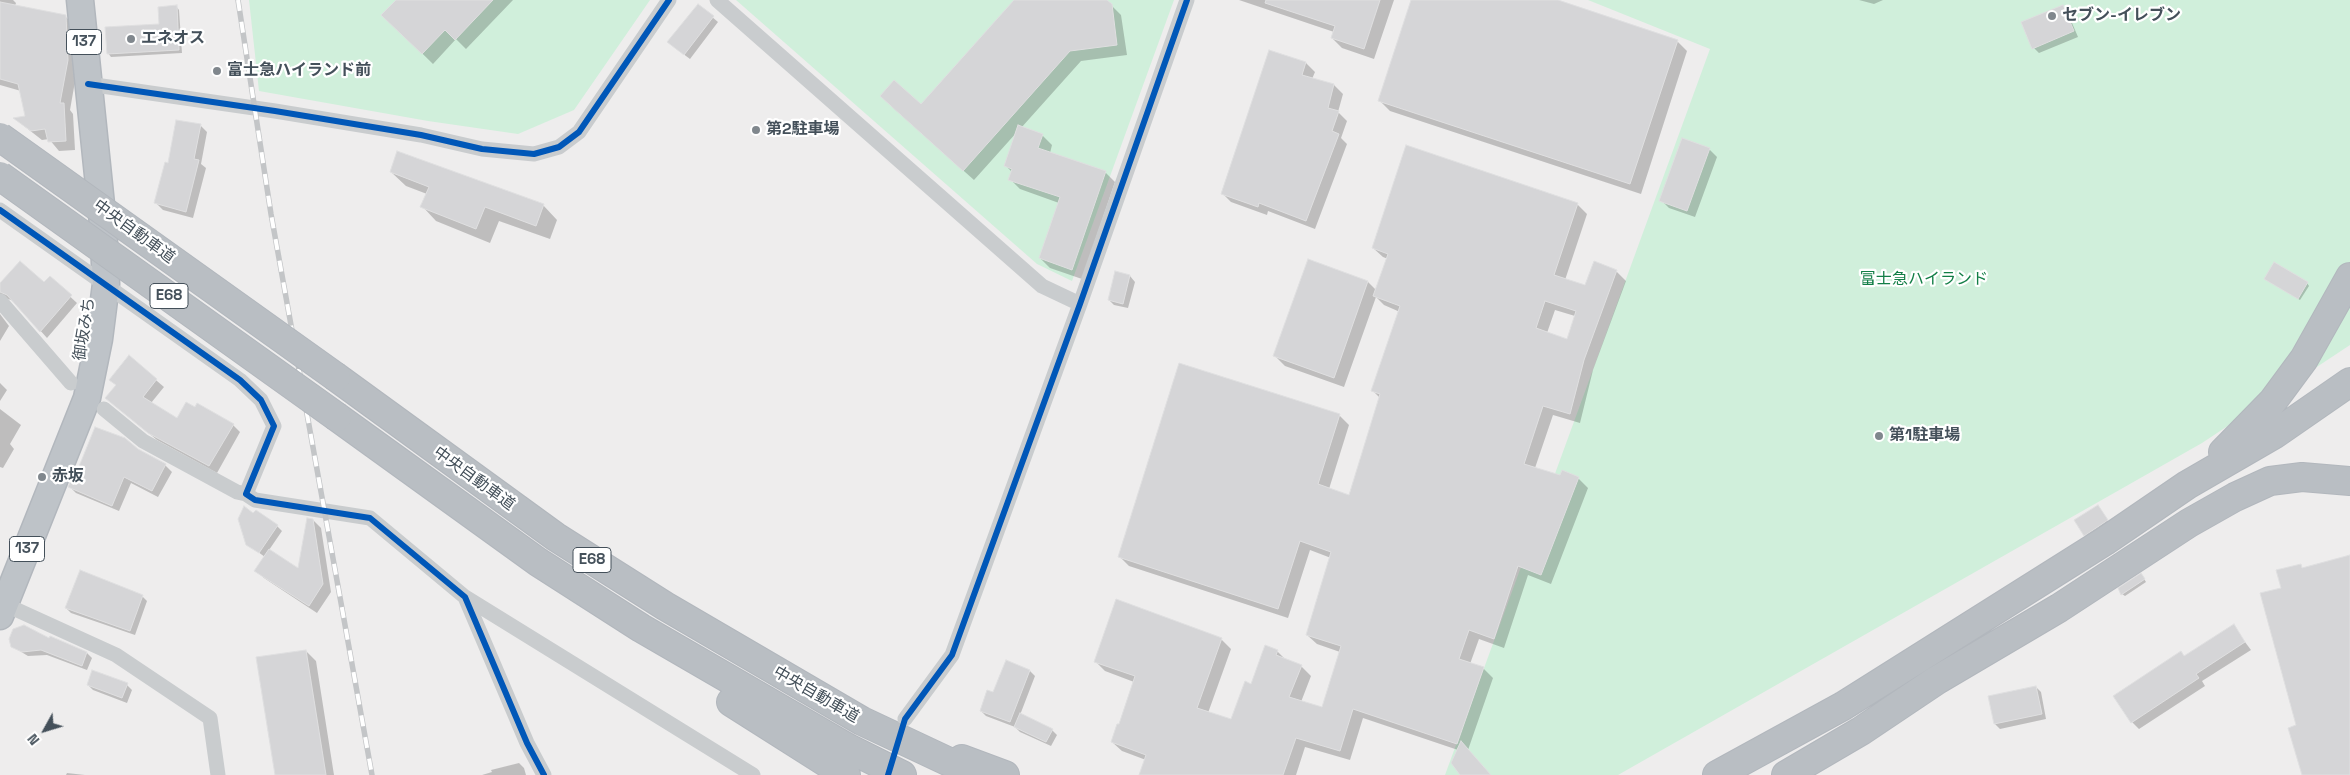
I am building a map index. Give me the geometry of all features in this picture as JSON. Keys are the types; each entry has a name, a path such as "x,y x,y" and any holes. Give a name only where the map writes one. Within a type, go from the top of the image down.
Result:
{"highway":[{"name":"御坂みち","path":"2,610 87,398 99,339 106,284 103,224 80,0"},
{"name":"中央自動車道","path":"0,136 556,537 665,606 862,721 977,775"},
{"name":"中央自動車道","path":"0,176 538,562 642,628 840,744 902,775"},
{"path":"2188,486 2274,400 2304,359 2350,277"},
{"path":"1717,775 1843,706 2188,486 2275,434 2350,382"},
{"path":"2189,523 2238,478 2283,444 2350,404"},
{"path":"1786,775 2059,608 2189,523 2235,496 2270,481 2302,477 2350,481"},
{"path":"442,494 510,553 588,610 846,775"},
{"path":"862,721 1005,775"}],"street":[{"path":"88,84 275,111 421,135 482,149 534,154 559,147 579,132 669,0"},
{"path":"717,0 1042,286 1080,304"},
{"path":"905,719 952,655 1080,304 1187,0"},
{"path":"0,210 240,380 261,400 274,426 246,494"},
{"path":"0,301 71,383"},
{"path":"104,409 143,441 237,492 246,494 256,500 370,518 465,597 752,775"},
{"path":"465,597 526,743 544,775"},
{"path":"2,610 116,655 210,718 218,775"}],"green space":[{"path":"249,0 650,0 574,110 518,134 428,121 259,91"},
{"path":"736,0 1174,0 1072,281 1037,264"},
{"name":"富士急ハイランド","path":"1588,0 2350,0 2350,345 2202,443 1618,775 1445,775 1710,49"}],"building":[{"path":"396,0 493,0 455,40 445,30 422,54 381,15"},
{"path":"1014,0 1107,0 1112,4 1117,45 1070,51 963,171 880,96 894,80 921,104"},
{"path":"1266,0 1380,0 1364,49 1331,38 1335,26 1265,3"},
{"path":"1411,0 1558,0 1678,40 1630,184 1378,101"},
{"path":"0,2 66,15 68,60 60,103 64,103 66,141 48,142 45,129 31,131 13,118 25,116 18,84 0,79"},
{"path":"698,4 714,16 684,55 667,42"},
{"path":"177,5 179,50 107,54 105,27 159,24 158,7"},
{"path":"2063,5 2074,31 2032,49 2021,22"},
{"path":"1269,50 1306,62 1302,75 1334,84 1328,108 1339,111 1332,131 1339,134 1306,221 1259,203 1258,207 1221,194"},
{"path":"176,120 201,124 194,159 199,160 186,212 154,203 165,162 168,163"},
{"path":"1018,125 1043,134 1038,148 1106,171 1072,270 1039,258 1060,197 1008,180 1012,169 1004,166"},
{"path":"1682,138 1710,148 1687,211 1659,201"},
{"path":"1406,145 1578,203 1554,275 1585,285 1594,261 1617,270 1584,360 1570,414 1543,406 1524,464 1560,475 1562,470 1579,477 1541,575 1518,566 1494,639 1469,630 1459,659 1484,667 1457,744 1353,709 1340,751 1296,738 1283,775 1139,775 1146,755 1111,742 1135,676 1094,662 1116,599 1222,638 1197,708 1231,719 1245,681 1251,684 1265,645 1278,650 1276,655 1302,665 1289,697 1322,707 1341,646 1306,635 1331,552 1300,541 1278,609 1118,557 1179,363 1340,414 1318,484 1349,495 1380,394 1371,391 1400,306 1373,296 1388,254 1372,248","holes":["1545,301 1576,311 1567,339 1536,328"]},
{"path":"397,151 544,204 536,226 485,207 476,229 420,207 429,187 390,172"},
{"path":"1308,259 1368,281 1334,378 1273,356"},
{"path":"20,261 44,282 50,276 72,295 40,332 7,295 0,292 0,283"},
{"path":"2274,262 2308,282 2298,299 2264,279"},
{"path":"1115,271 1130,275 1123,304 1108,300"},
{"path":"129,355 157,379 143,397 177,418 186,402 195,407 197,403 234,424 209,466 148,433 105,398 116,385 109,380"},
{"path":"95,427 125,438 138,449 166,464 152,491 124,477 112,506 68,487 76,468 78,469"},
{"path":"2098,505 2108,520 2084,536 2074,520"},
{"path":"244,506 253,513 256,510 278,525 259,553 246,545 238,519"},
{"path":"307,518 313,519 323,584 309,606 254,571 269,549 298,568"},
{"path":"2350,555 2350,775 2302,775 2288,728 2296,725 2260,593 2281,588 2276,570 2301,564 2302,568"},
{"path":"80,570 143,595 130,631 65,608"},
{"path":"2141,573 2145,579 2121,595 2118,588"},
{"path":"2234,624 2245,642 2196,674 2199,678 2131,723 2113,696 2181,651 2184,656"},
{"path":"24,625 49,638 50,636 87,652 82,666 41,650 22,652 11,647 9,639 13,629"},
{"path":"306,650 326,775 275,775 256,657"},
{"path":"1006,660 1030,670 1010,722 980,711 987,690 993,692"},
{"path":"92,670 128,683 122,698 87,685"},
{"path":"2036,686 2042,714 1994,724 1988,696"},
{"path":"1020,713 1053,729 1046,742 1014,727"},
{"path":"1461,741 1491,775 1460,775 1451,763"}],"railway":[{"path":"238,0 271,214 372,775"}],"cycle path":[{"path":"88,84 275,111 421,135 482,149 534,154 559,147 579,132 669,0"},
{"path":"888,775 905,719 952,655 1080,304 1187,0"},
{"path":"0,210 240,380 261,400 274,426 246,494 255,500 370,518 465,597 527,743 544,775"}],"place":[{"name":"セブン-イレブン","path":"2052,16"},
{"name":"エネオス","path":"131,39"},
{"name":"富士急ハイランド前","path":"217,71"},
{"name":"第2駐車場","path":"756,130"},
{"name":"第1駐車場","path":"1879,436"},
{"name":"赤坂","path":"42,477"}]}
